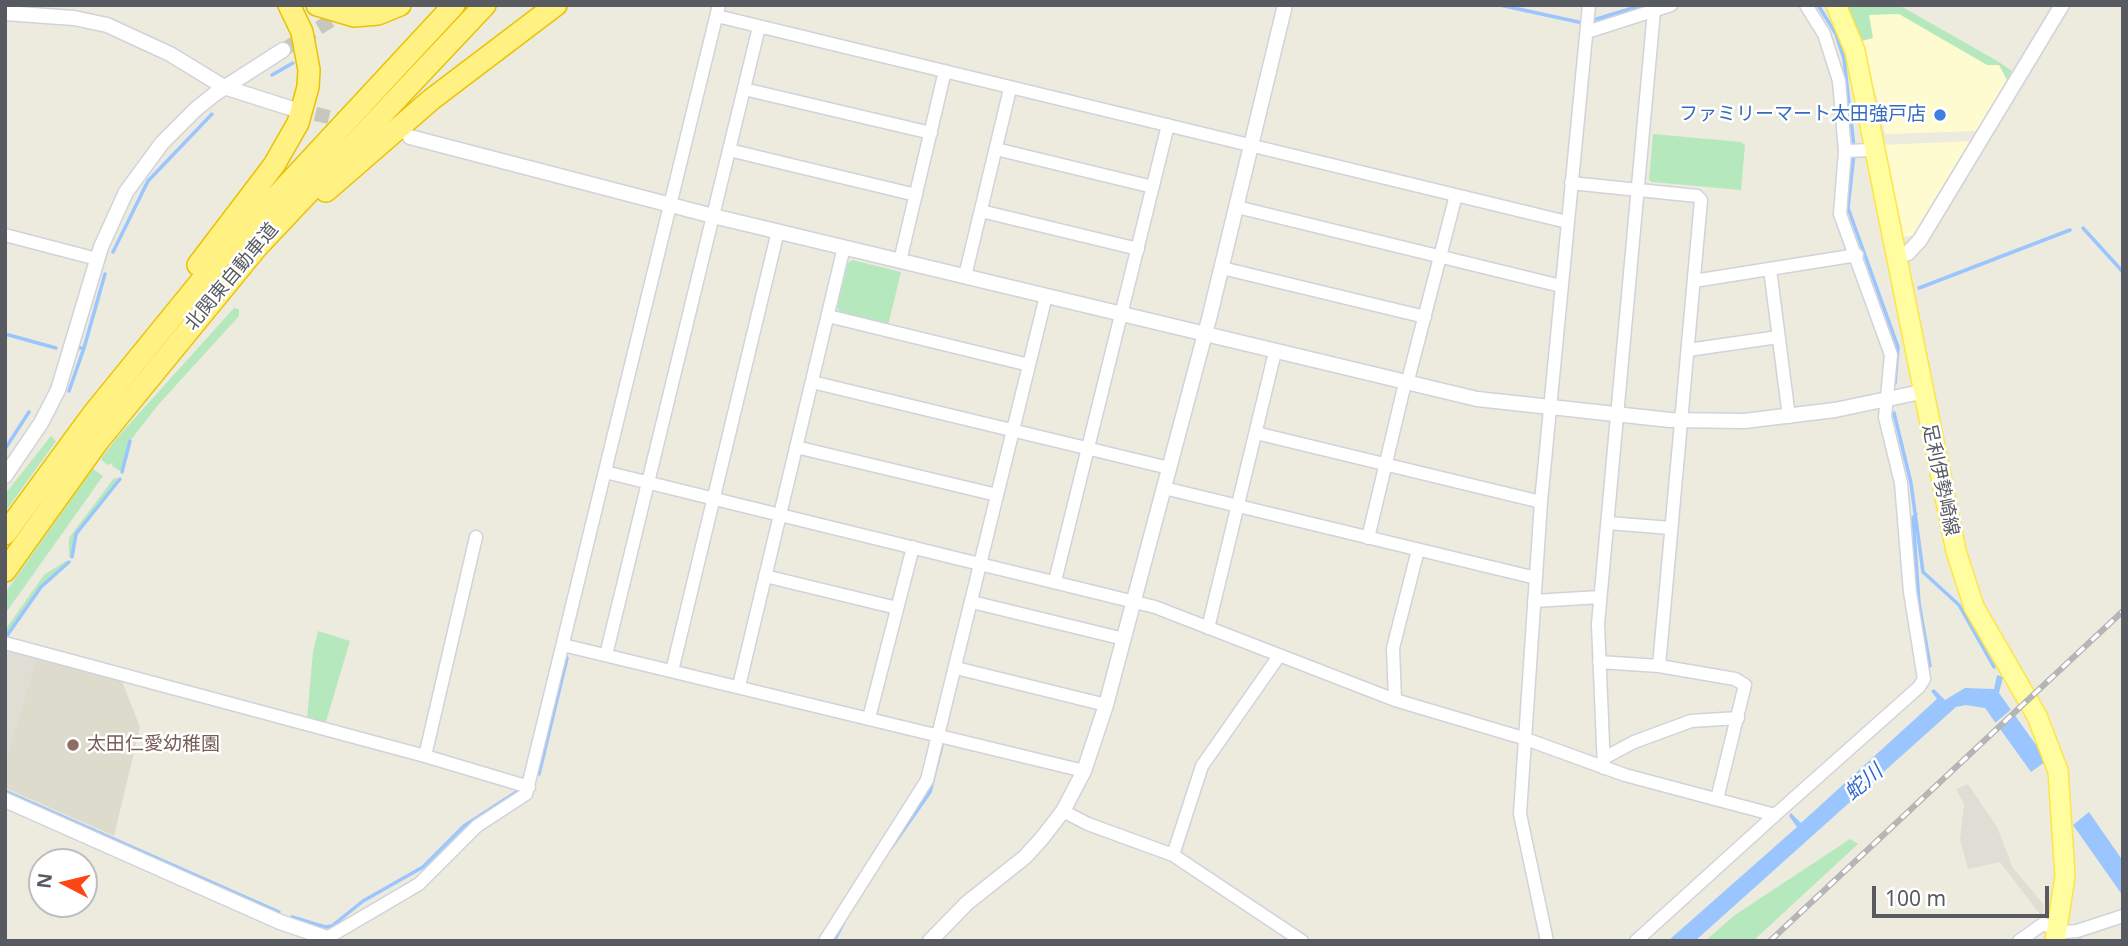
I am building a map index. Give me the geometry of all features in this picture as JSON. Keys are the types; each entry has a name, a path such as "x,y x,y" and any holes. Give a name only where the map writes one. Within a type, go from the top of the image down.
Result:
{"highway":[{"path":"116,385 153,325 274,165 292,137 304,105 309,70 302,32 289,5"},
{"path":"317,5 354,16 379,14 400,5"},
{"name":"北関東自動車道","path":"5,534 116,385 259,214 454,5"},
{"name":"北関東自動車道","path":"5,571 99,440 226,285 303,195 485,5"},
{"path":"226,285 276,245 308,209 368,151 478,62 555,5"}],"main road":[{"name":"足利伊勢崎線","path":"1836,5 1852,40 1856,152 1895,257 1956,551 1970,596 1987,631 2037,716 2058,771 2065,876 2056,935"}],"street":[{"path":"930,941 967,903 1025,857 1063,811 1084,771 1106,705 1205,335 1285,5"},
{"path":"1547,941 1520,814 1523,738 1541,502 1589,5"},
{"path":"1587,32 1671,5"},
{"path":"1636,941 1919,687 1924,679 1910,592 1901,484 1885,417 1889,349 1839,207 1856,152 1836,67 1824,34 1806,5"},
{"path":"1895,257 1908,253 1920,240 2062,5"},
{"path":"1604,763 1599,662 1600,597 1640,190 1654,10"},
{"path":"5,800 280,922 334,939 419,884 477,826 527,794 718,11 759,27 1567,222"},
{"path":"5,13 75,18 107,24 170,54 224,87 290,108"},
{"path":"606,655 759,27"},
{"path":"5,476 41,423 58,390 97,259 115,212 141,170 176,128 224,87 283,50"},
{"path":"900,261 945,71"},
{"path":"744,89 930,134"},
{"path":"965,276 1010,89"},
{"path":"1055,581 1168,125"},
{"path":"410,137 713,216 1477,399 1681,420 1744,421 1788,417 1921,392"},
{"path":"996,149 1153,187"},
{"path":"729,150 916,195"},
{"path":"1571,183 1700,197 1695,281 1659,666"},
{"path":"1368,538 1456,195"},
{"path":"1237,207 1561,286"},
{"path":"981,211 1138,248"},
{"path":"672,670 778,231"},
{"path":"5,234 97,259"},
{"path":"739,686 844,247"},
{"path":"1695,281 1857,255"},
{"path":"1222,268 1424,317"},
{"path":"1770,269 1788,417"},
{"path":"825,941 857,887 922,792 940,735 1046,296"},
{"path":"828,316 1029,365"},
{"path":"1688,350 1778,337"},
{"path":"1208,628 1275,352"},
{"path":"812,382 1169,468"},
{"path":"1256,433 1541,502"},
{"path":"796,447 998,495"},
{"path":"605,472 1134,600 1395,700 1775,815"},
{"path":"1164,488 1536,578"},
{"path":"1608,523 1671,528"},
{"path":"425,756 476,537"},
{"path":"869,718 913,547"},
{"path":"1395,700 1393,648 1418,550"},
{"path":"765,576 897,608"},
{"path":"1534,601 1600,597"},
{"path":"972,602 1124,639"},
{"path":"5,643 425,756 529,787"},
{"path":"563,645 1084,771"},
{"path":"1173,855 1202,766 1279,656"},
{"path":"1599,662 1659,666 1743,682 1746,692 1717,799"},
{"path":"956,668 1106,705"},
{"path":"1604,763 1634,742 1691,721 1738,718"},
{"path":"1063,811 1088,824 1173,855 1298,940"},
{"path":"2019,941 2043,924 2056,935 2123,916"}],"shaded area":[{"path":"1899,5 2012,71 1978,131 1885,134 1883,123 1876,123 1872,105 1879,104 1848,6"},
{"path":"1974,141 1917,235 1900,237 1881,145"},
{"path":"5,650 36,658 5,764"},
{"name":"太田仁愛幼稚園","path":"36,658 122,681 140,727 114,836 5,788 5,764"},
{"path":"1968,784 1997,827 2013,868 2044,905 2042,917 2000,862 1968,869 1960,840 1964,804 1956,789"}],"green space":[{"path":"1899,5 2012,71 2007,80 1999,65 1987,65 1899,14 1869,15 1873,38 1858,42 1846,10 1848,6"},
{"path":"1653,134 1741,142 1745,145 1741,190 1652,182 1649,180"},
{"path":"852,260 901,272 888,326 841,314 837,307 848,263"},
{"path":"234,308 239,309 239,316 158,405 130,441 122,472 112,466 113,463 107,465 101,459 116,439"},
{"path":"51,436 56,441 5,512 5,494"},
{"path":"93,469 103,476 5,614 5,593"},
{"path":"114,478 120,479 77,534 72,557 69,557 69,538"},
{"path":"66,561 69,562 41,587 6,637 5,630 44,575"},
{"path":"318,631 350,641 325,725 307,719 313,652"},
{"path":"1850,839 1858,844 1753,941 1705,941 1735,915"}],"water":[{"name":"蛇川","path":"1997,675 2003,677 1999,693 2041,752 2045,762 2031,772 1985,708 1966,705 1956,707 1695,941 1668,941 1797,827 1789,816 1791,813 1801,823 1937,699 1931,691 1934,689 1945,700 1965,688 1994,689"},
{"path":"2089,812 2123,861 2123,896 2073,825"}],"pier":[{"path":"2014,707 2018,713 1999,730 1994,724"}],"waterway":[{"path":"1500,5 1583,23"},
{"path":"1590,21 1643,5"},
{"path":"1818,5 1836,34 1844,59 1854,147"},
{"path":"272,75 293,63"},
{"path":"113,252 148,181 212,114"},
{"path":"1854,154 1848,208 1898,347 1895,383"},
{"path":"2083,228 2123,272"},
{"path":"1919,288 2070,230"},
{"path":"79,348 84,348 105,274"},
{"path":"5,334 56,348"},
{"path":"69,391 84,348"},
{"path":"5,449 29,412"},
{"path":"1894,413 1911,483 1923,572 1959,605 1994,667"},
{"path":"122,472 130,441"},
{"path":"72,557 76,534 120,479"},
{"path":"1916,514 1913,518 1919,603 1930,666"},
{"path":"6,637 41,587 69,562"},
{"path":"539,774 567,658"},
{"path":"891,848 930,792 942,745"},
{"path":"5,791 279,912"},
{"path":"292,917 325,927 332,926 363,901 423,867 464,826 518,791"},
{"path":"834,941 844,922"}],"tunnel":[{"path":"283,50 356,5"},
{"path":"295,109 350,122"}],"railway":[{"path":"1770,941 2123,611"}],"place":[{"name":"ファミリーマート太田強戸店","path":"1940,115"},
{"name":"太田仁愛幼稚園","path":"73,745"}]}
